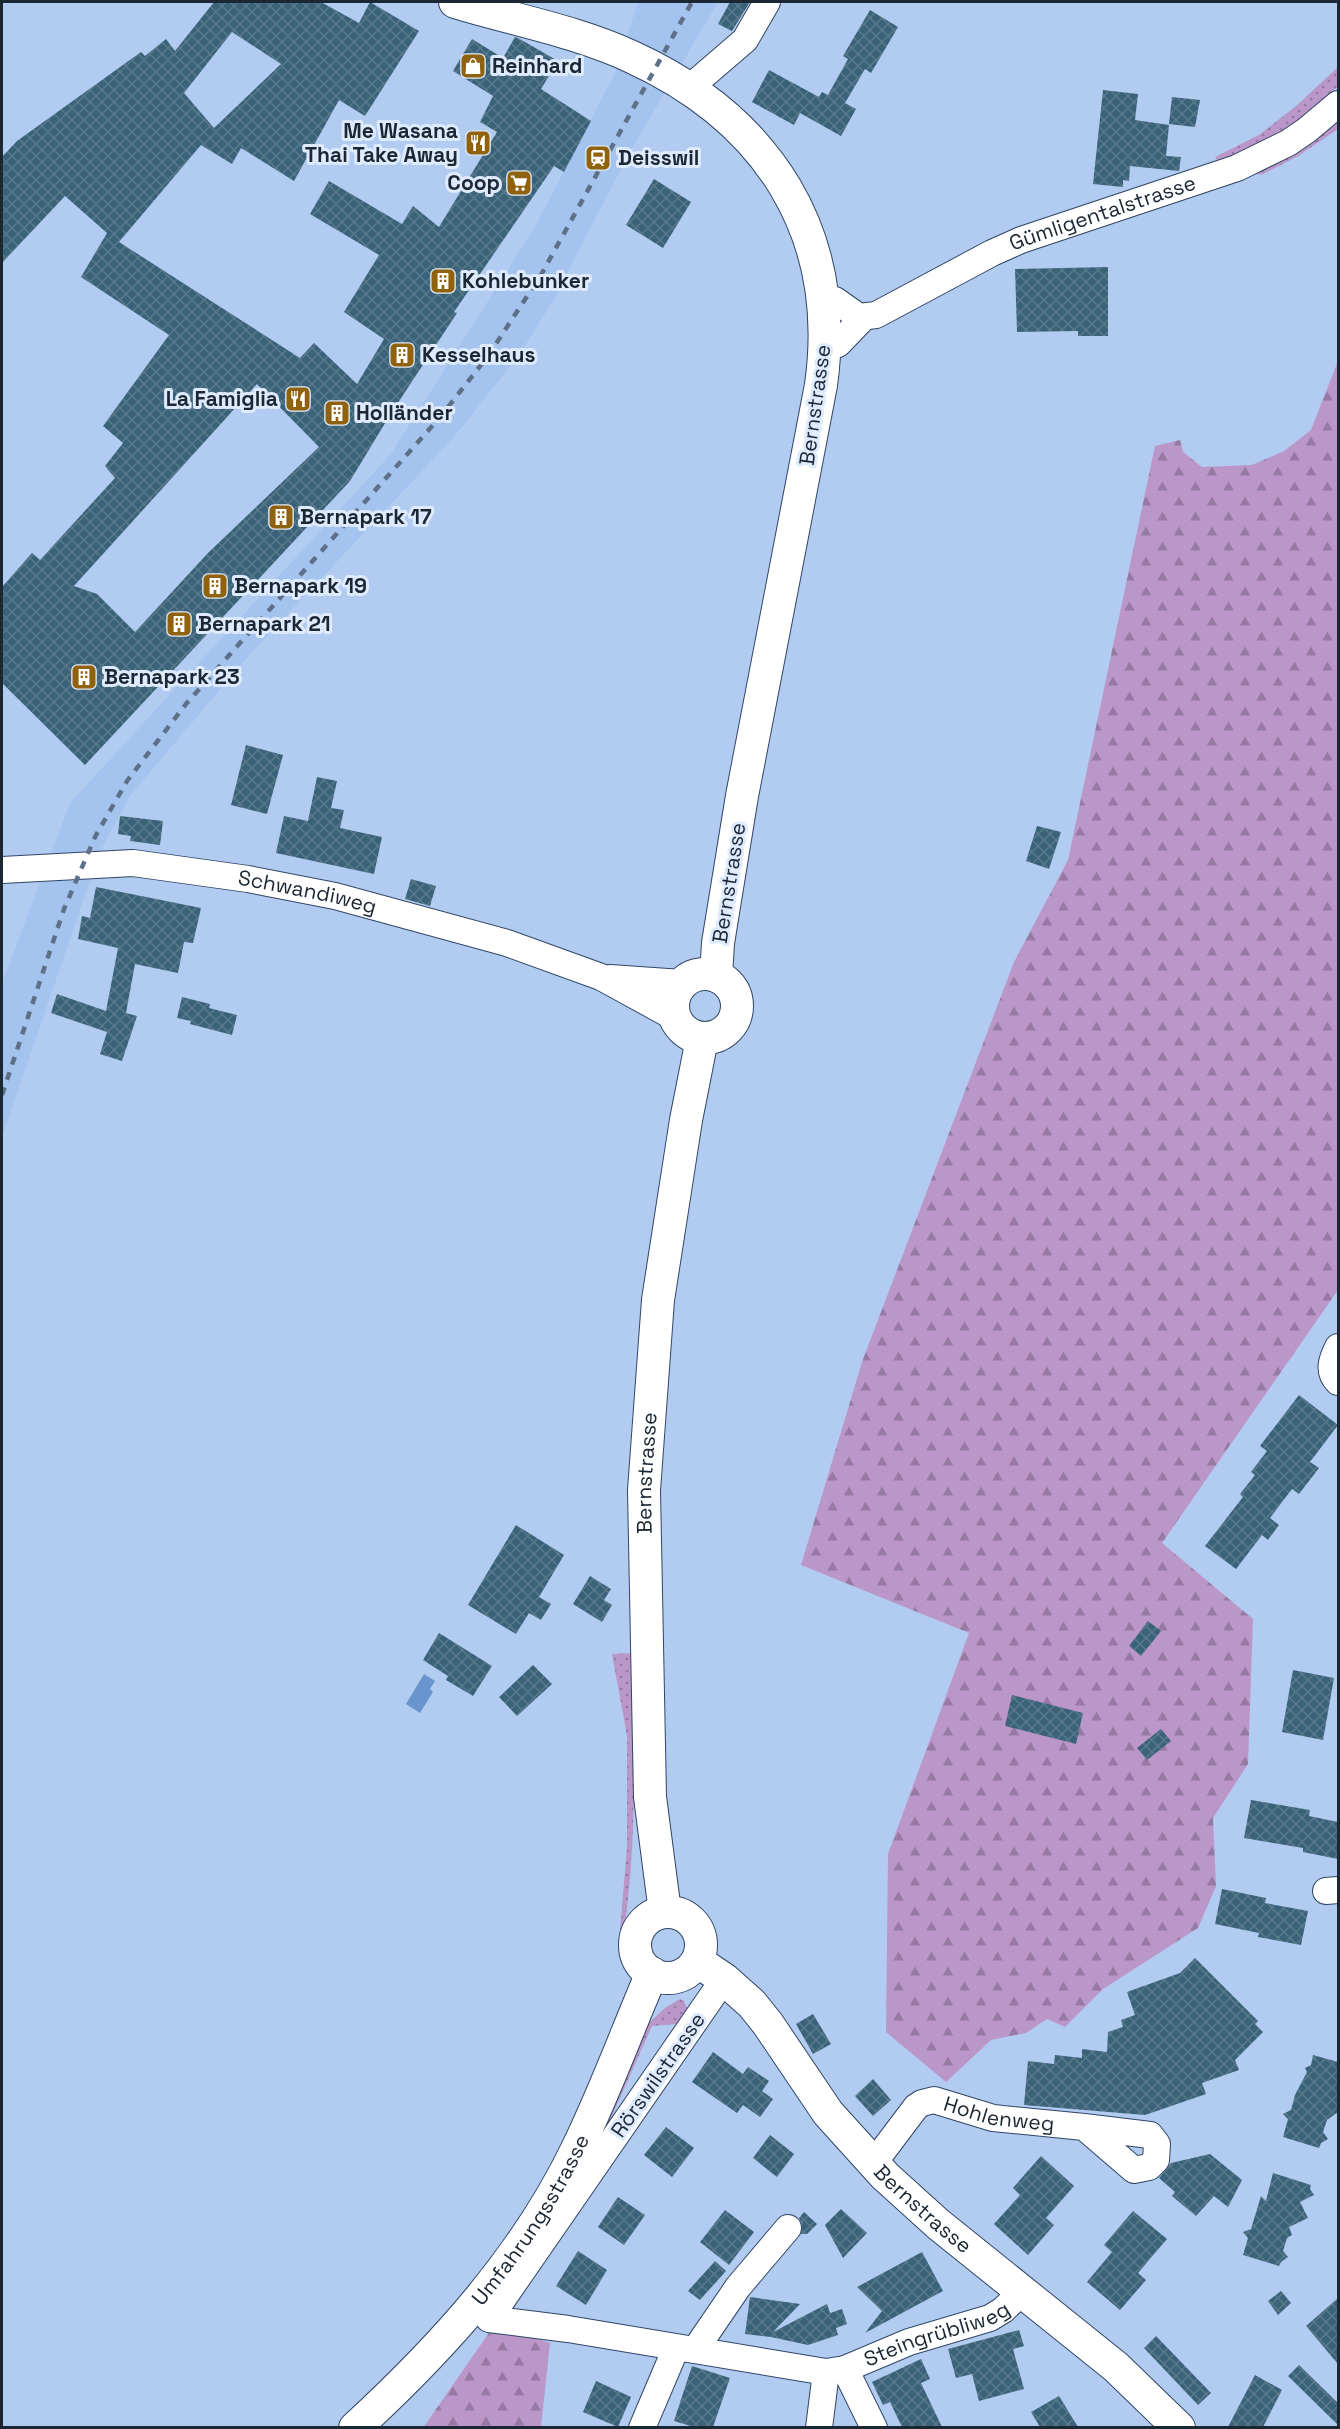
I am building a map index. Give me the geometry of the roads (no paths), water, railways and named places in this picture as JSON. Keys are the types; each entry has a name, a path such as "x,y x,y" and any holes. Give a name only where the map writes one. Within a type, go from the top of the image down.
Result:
{"main road":[{"name":"Bernstrasse","path":"455,2 568,33 604,46 642,62 688,89 718,110 764,155 780,178 809,238 822,298 826,329 825,348 814,428 742,796 718,943 716,976"},
{"path":"698,974 716,976 724,980 735,994 737,1011 734,1021 721,1035 702,1039 685,1032 674,1017 673,999 682,983 698,974"},
{"name":"Bernstrasse","path":"665,1912 650,1797 644,1491 658,1300 686,1120 702,1039"},
{"path":"665,1912 685,1916 698,1931 701,1941 697,1961 692,1968 677,1977 668,1978 652,1973 639,1960 636,1951 637,1933 648,1918 665,1912"},
{"name":"Bernstrasse","path":"697,1961 724,1979 752,2004 828,2113 873,2164 938,2224 1116,2367 1179,2427"},
{"name":"Umfahrungsstrasse","path":"355,2427 421,2365 457,2326 487,2290 535,2222 578,2148 652,1973"}],"street":[{"path":"688,89 745,40 766,2"},
{"name":"Gümligentalstrasse","path":"825,348 838,344 864,317 885,311 1021,240 1247,164 1298,136 1338,104"},
{"path":"822,298 835,300 850,312 864,317"},
{"name":"Schwandiweg","path":"2,870 122,863 248,879 385,909 507,943 601,977 674,1017"},
{"name":"Schwandiweg","path":"601,977 682,983"},
{"path":"1338,1347 1330,1363 1334,1378 1338,1382"},
{"name":"Rörswilstrasse","path":"686,2349 568,2329 489,2319 724,1979"},
{"name":"Hohlenweg","path":"873,2164 916,2108 928,2101 942,2101 993,2118 1084,2127"},
{"path":"642,2427 686,2349 788,2228"},
{"name":"Steingrübliweg","path":"874,2427 836,2370 909,2342 996,2315 1023,2291"},
{"path":"686,2349 836,2370 819,2427"}],"railway":[{"path":"2,1095 64,909 95,837 127,781 186,704 441,416 488,356 541,275 692,2"}],"place":[{"name":"Reinhard","path":"473,66"},
{"name":"Me Wasana Thai Take Away","path":"478,143"},
{"name":"Deisswil","path":"598,158"},
{"name":"Coop","path":"519,183"},
{"name":"Kohlebunker","path":"443,281"},
{"name":"Kesselhaus","path":"402,355"},
{"name":"La Famiglia","path":"298,399"},
{"name":"Holländer","path":"337,413"},
{"name":"Bernapark 17","path":"281,517"},
{"name":"Bernapark 19","path":"215,586"},
{"name":"Bernapark 21","path":"179,624"},
{"name":"Bernapark 23","path":"84,677"}]}
